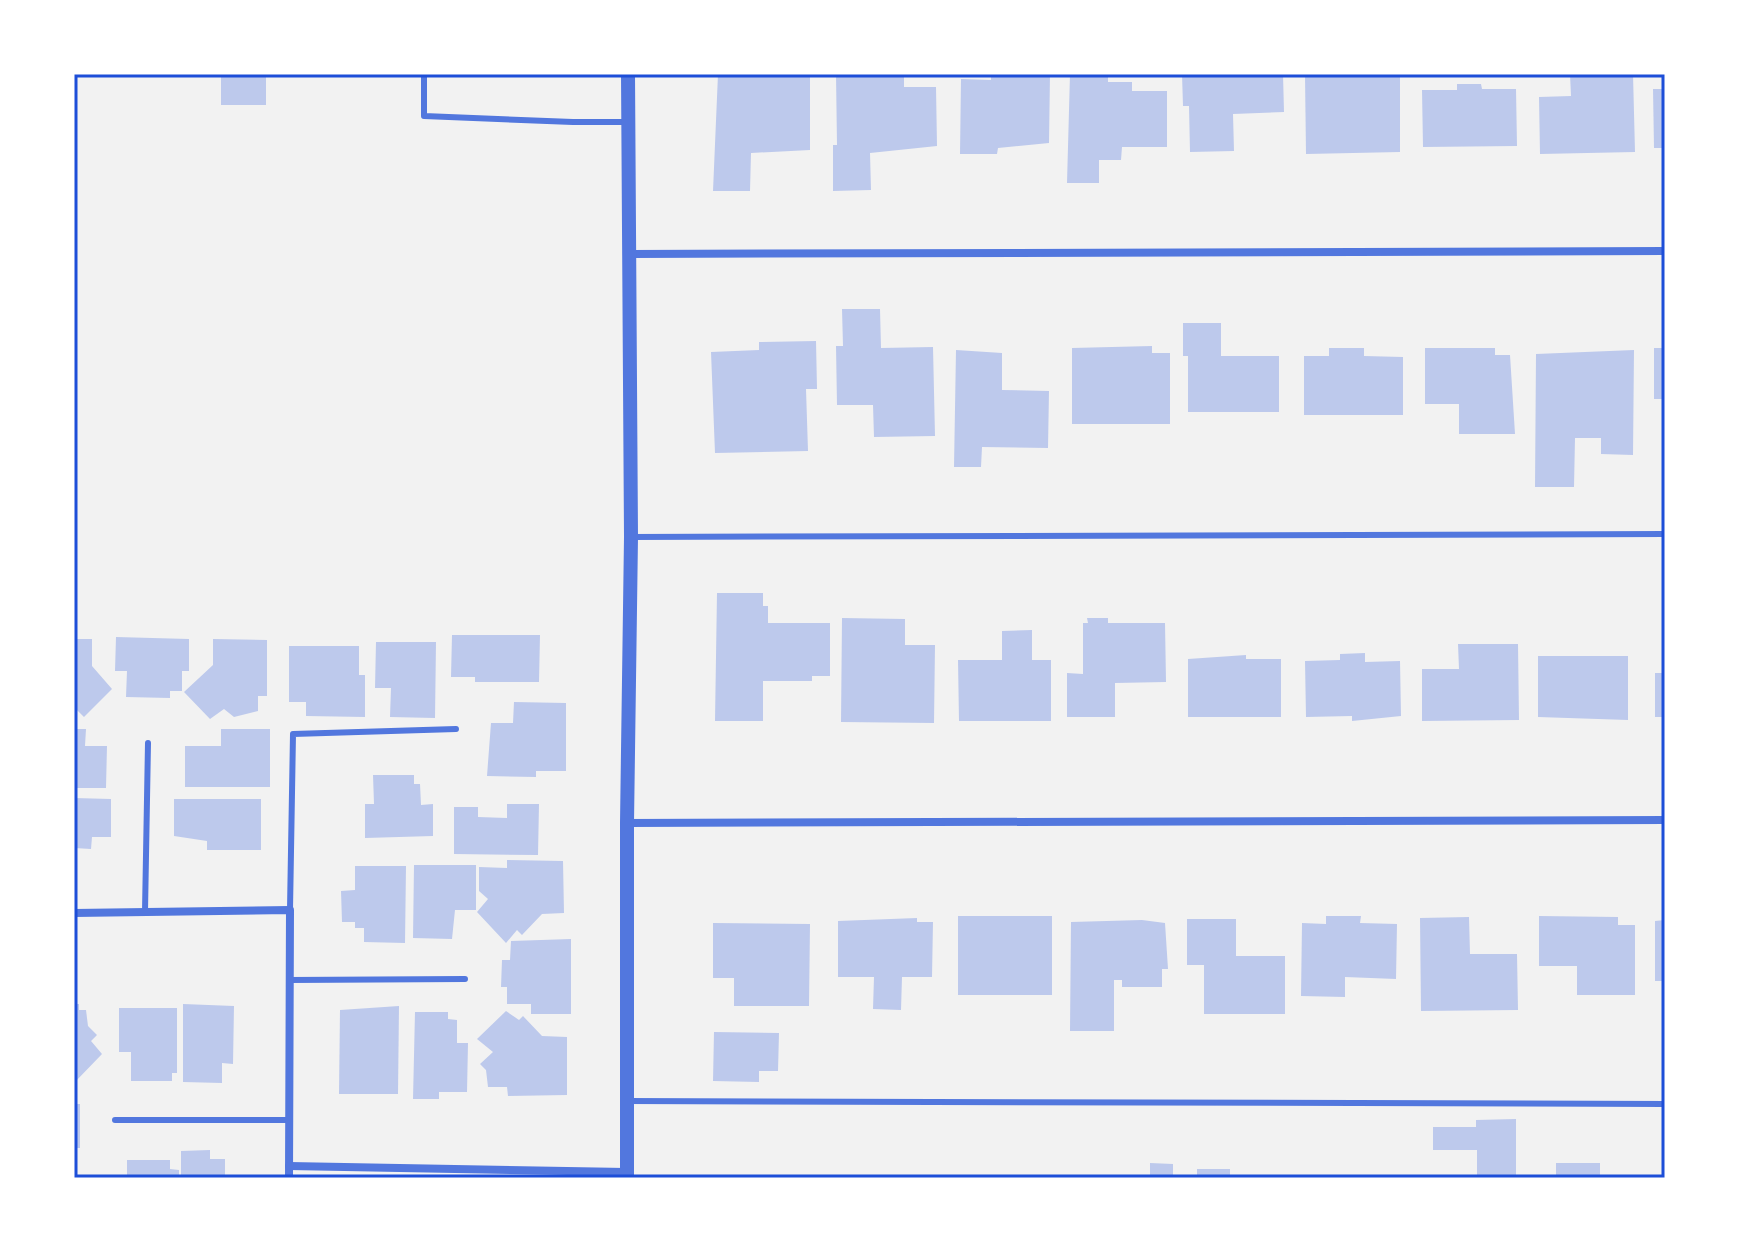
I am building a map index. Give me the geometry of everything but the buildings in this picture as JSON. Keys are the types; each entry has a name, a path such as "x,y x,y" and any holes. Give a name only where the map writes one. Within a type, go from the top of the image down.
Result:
{"street":[{"path":"289,1166 626,1175 631,537 628,74"},
{"path":"631,254 1665,251"},
{"path":"627,823 1665,820"},
{"path":"74,913 290,910 289,1178"}],"lane":[{"path":"424,74 424,116 629,122"},
{"path":"631,537 1665,534"},
{"path":"290,910 293,734 456,729"},
{"path":"145,912 148,743"},
{"path":"289,980 465,979"},
{"path":"626,1101 1665,1104"},
{"path":"115,1120 289,1120"}]}
